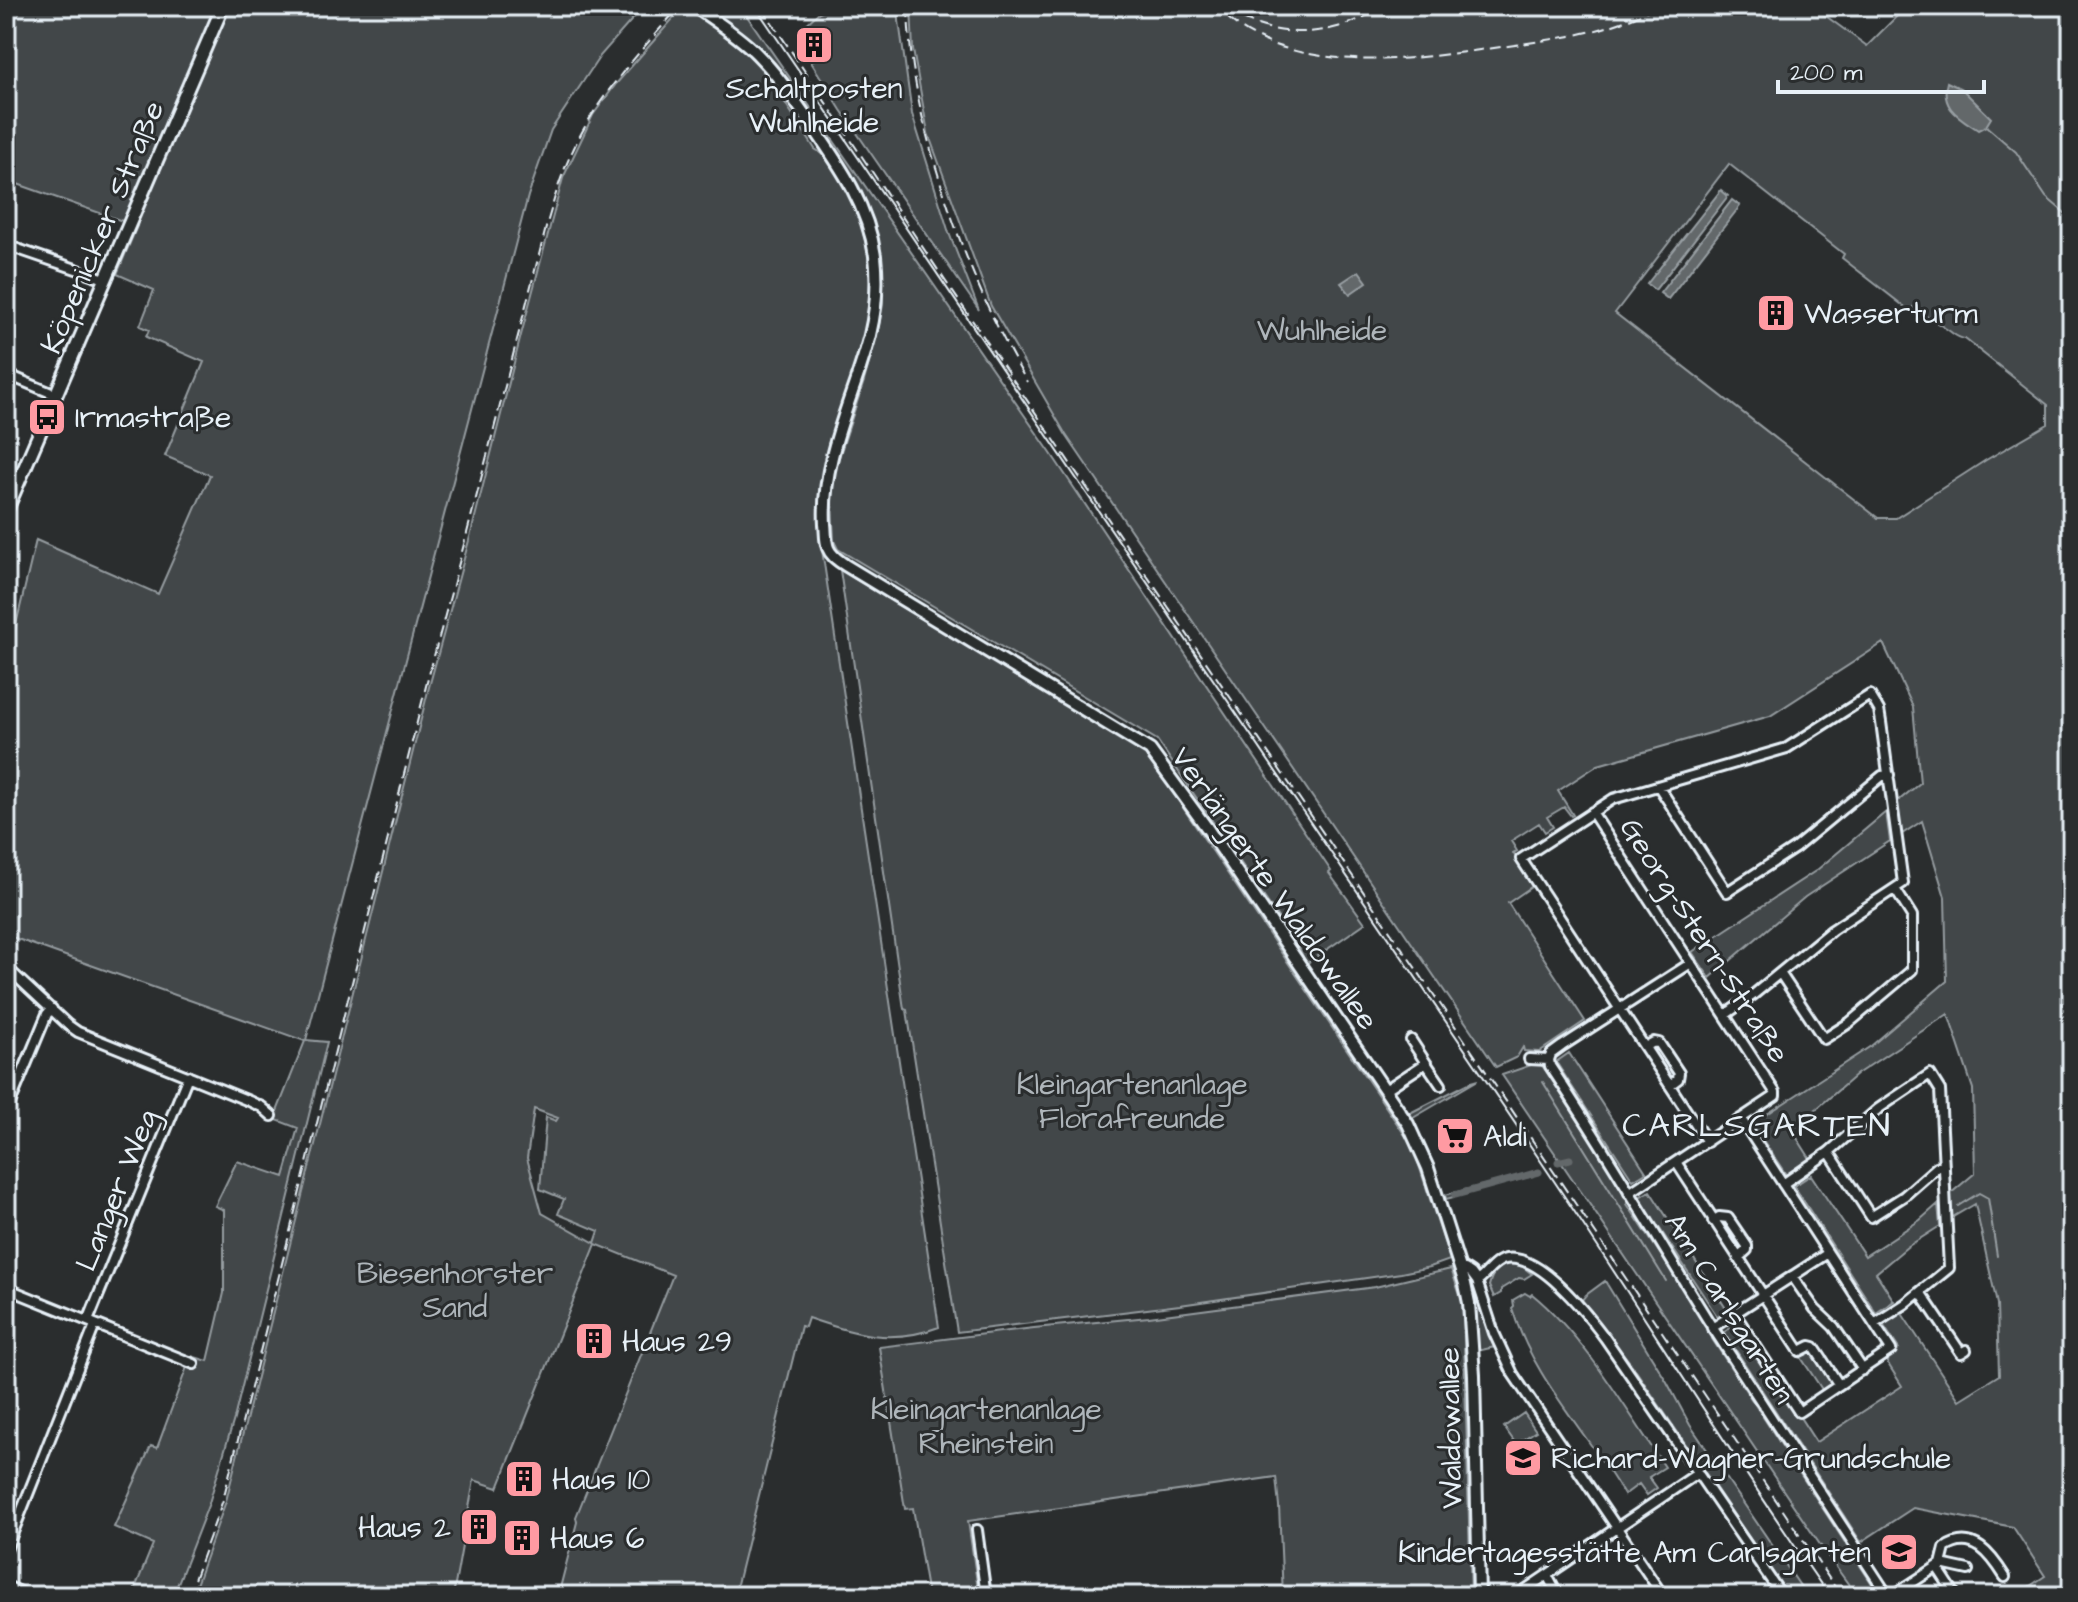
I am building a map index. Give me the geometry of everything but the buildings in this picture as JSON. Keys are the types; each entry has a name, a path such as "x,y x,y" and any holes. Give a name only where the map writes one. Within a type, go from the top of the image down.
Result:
{"main road":[{"name":"Köpenicker Straße","path":"6,511 223,6"}],"street":[{"name":"Verlängerte Waldowallee","path":"694,6 734,34 771,69 845,174 857,196 870,233 877,275 873,318 827,479 824,511 828,549 845,565 1150,750 1207,828 1408,1124 1421,1151 1459,1266"},
{"path":"6,245 105,279"},
{"path":"6,374 56,395"},
{"path":"1707,1142 1521,859 1613,799 1787,748 1870,695 1879,710 1903,883 1832,930 1725,1015"},
{"path":"1659,787 1727,892 1795,848 1882,776 1889,775"},
{"name":"Georg-Stern-Straße","path":"1592,812 1774,1090 1775,1096 1741,1119"},
{"path":"1780,973 1824,1039 1849,1023 1912,970 1912,916 1895,889"},
{"path":"1529,1059 1549,1060 1551,1054 1691,963"},
{"path":"6,967 78,1032 249,1101 272,1116"},
{"path":"6,1113 47,1014 52,1009"},
{"name":"Verlängerte Waldowallee","path":"1411,1040 1441,1085"},
{"path":"1645,1047 1659,1043 1679,1073 1678,1079 1670,1085"},
{"name":"Am Carlsgarten","path":"1549,1060 1712,1328 1890,1596 1939,1566 1947,1546 1964,1541 1987,1551 2005,1577"},
{"path":"1385,1090 1426,1063"},
{"path":"1783,1184 1829,1152 1878,1109 1930,1074 1940,1090 1950,1264 1920,1292 1874,1324"},
{"name":"Langer Weg","path":"6,1550 188,1076"},
{"path":"1629,1193 1741,1119 1891,1350 1799,1412 1735,1314"},
{"path":"1829,1152 1871,1217 1904,1196 1937,1167 1944,1166"},
{"path":"1676,1162 1799,1350 1814,1347 1839,1385"},
{"path":"1713,1221 1724,1216 1728,1218 1747,1246 1738,1258"},
{"path":"1712,1328 1828,1253"},
{"path":"1477,1281 1497,1262 1517,1259 1530,1264 1557,1285 1591,1319 1782,1596"},
{"path":"1459,1266 1471,1273 1483,1292 1494,1333 1513,1374 1663,1596"},
{"name":"Waldowallee","path":"1459,1266 1469,1303 1472,1335 1479,1596"},
{"path":"1792,1276 1815,1309 1834,1327 1863,1370"},
{"path":"6,1288 194,1364"},
{"path":"1920,1292 1961,1353 1966,1350"},
{"path":"1516,1596 1698,1473"},
{"path":"977,1530 986,1596"},
{"path":"1939,1566 1968,1570"},
{"path":"1939,1566 1956,1596"},
{"path":"1547,1575 1558,1596"},
{"path":"6,1586 30,1596"}],"green space":[{"path":"6,6 644,6 600,56 551,130 528,196 306,1040 327,1042 234,1419 209,1503 173,1596 132,1596 153,1544 114,1527 151,1446 157,1448 191,1356 208,1361 224,1293 224,1210 215,1206 237,1161 284,1177 298,1128 274,1119 305,1041 6,935 6,667 36,540 158,594 210,475 165,456 204,362 146,337 149,330 140,326 154,290 117,274 137,226 6,180"},
{"name":"Biesenhorster Sand","path":"687,6 732,37 758,61 815,149 824,155 850,194 859,215 868,254 871,287 864,341 833,438 822,550 939,1327 889,1336 857,1333 808,1318 805,1327 801,1326 734,1596 558,1596 576,1517 673,1275 596,1244 498,1488 474,1480 453,1596 192,1596 226,1501 429,687 563,178 593,115 616,84","holes":["534,1109 558,1118 556,1121 546,1117 540,1189 564,1199 558,1214 599,1231 595,1243 542,1213 527,1158"]},
{"path":"703,6 740,6 1050,452 1365,923 1306,964 1300,950 1157,740 838,549 834,541 831,482 864,381 883,305 883,273 877,233 862,192 831,143 735,29"},
{"path":"836,6 899,6 912,114 949,233 979,310 811,62 832,46 823,26 810,33 799,31 819,12"},
{"name":"Wuhlheide","path":"911,6 1812,6 1867,46 1907,6 2072,6 2072,1596 2015,1596 2045,1576 2013,1527 1913,1508 1861,1542 1724,1332 1739,1323 1816,1442 1902,1386 1885,1359 1899,1349 1882,1323 1901,1312 1959,1400 1999,1375 1997,1304 1975,1204 1951,1218 1950,1194 1975,1173 1973,1089 1948,1014 1857,1074 1792,1130 1811,1160 1787,1176 1752,1124 1871,1046 1947,981 1945,897 1922,821 1902,834 1897,802 1920,783 1913,707 1883,643 1770,716 1598,765 1558,791 1573,815 1564,807 1547,817 1553,827 1545,832 1539,823 1511,841 1517,851 1513,853 1534,885 1508,903 1585,1021 1539,1052 1524,1051 1523,1047 1517,1057 1496,1067 1066,435 991,306 928,133 913,50","holes":["1729,164 1844,254 1842,258 1910,311 1913,307 1965,339 2048,405 2048,424 1896,518 1878,518 1615,313"]},
{"name":"Kleingartenanlage Florafreunde","path":"840,570 1148,756 1413,1147 1450,1260 1401,1273 1180,1305 957,1332 907,1010 904,1009"},
{"path":"1886,812 1890,841 1805,897 1710,978 1692,952 1817,870"},
{"path":"1569,1053 1646,1172 1633,1180 1556,1062"},
{"path":"1534,1064 1544,1068 1604,1160 1607,1160 1629,1202 1627,1204 1688,1296 1691,1296 1714,1337 1712,1339 1880,1596 1857,1596 1825,1552 1502,1075"},
{"path":"1478,1080 1413,1118 1410,1113 1471,1082"},
{"path":"1531,1173 1533,1176 1446,1199 1445,1195"},
{"path":"1811,1175 1865,1256 1920,1220 1938,1204 1940,1226 1907,1247 1876,1273 1894,1301 1876,1313 1794,1186"},
{"path":"1650,1191 1727,1310 1717,1316 1639,1197"},
{"path":"1514,1264 1532,1274 1524,1279 1519,1278 1494,1297 1489,1286 1494,1273 1504,1265"},
{"name":"Kleingartenanlage Rheinstein","path":"1451,1269 1463,1304 1471,1596 1283,1596 1276,1477 968,1521 979,1596 928,1596 913,1508 905,1509 879,1347 1149,1317 1375,1287"},
{"path":"1605,1281 1690,1425 1807,1596 1789,1596 1632,1365 1582,1300"},
{"path":"1472,1282 1495,1347 1477,1351 1469,1283"},
{"path":"1525,1293 1532,1294 1552,1312 1588,1353 1665,1467 1649,1477 1657,1488 1647,1495 1639,1484 1624,1495 1547,1382 1521,1334 1512,1308 1513,1300"},
{"path":"1811,1349 1834,1384 1823,1391 1800,1356"},
{"path":"1524,1413 1536,1431 1516,1444 1504,1427"}],"shaded area":[{"path":"1947,82 1962,89 1991,118 1986,126 1978,130 1953,111 1946,99"},
{"path":"1721,190 1728,196 1655,290 1647,284"},
{"path":"1732,200 1740,206 1668,299 1660,293"},
{"path":"1359,271 1367,282 1350,294 1341,283"}],"waterway":[{"path":"1986,126 2016,152 2046,197 2072,219"},
{"path":"1543,1082 1666,1281"},
{"path":"1558,1162 1570,1159"},
{"path":"1455,1195 1539,1172"},
{"path":"1958,1206 1979,1193 1988,1198 1997,1256"}],"tram line":[{"path":"755,6 1542,1163 1829,1596"}],"railway":[{"path":"188,1596 223,1500 426,686 553,202 569,158 595,111 621,74 680,6"},
{"path":"761,6 1841,1596"},
{"path":"908,6 917,91 947,201 988,306 1027,382"},
{"path":"1215,6 1248,33 1278,46 1315,55 1370,59 1453,54 1565,37 1620,23 1655,6"},
{"path":"1241,18 1277,30 1313,32 1349,23 1382,6"}],"place":[{"name":"Schaltposten Wuhlheide","path":"814,45"},
{"name":"Wasserturm","path":"1776,313"},
{"name":"Irmastraße","path":"47,417"},
{"name":"Aldi","path":"1455,1136"},
{"name":"Haus 29","path":"594,1341"},
{"name":"Richard-Wagner-Grundschule","path":"1523,1458"},
{"name":"Haus 10","path":"524,1479"},
{"name":"Haus 2","path":"479,1527"},
{"name":"Haus 6","path":"522,1538"},
{"name":"Kindertagesstätte Am Carlsgarten","path":"1899,1552"}],"district":[{"name":"CARLSGARTEN","path":"1757,1124"}]}
